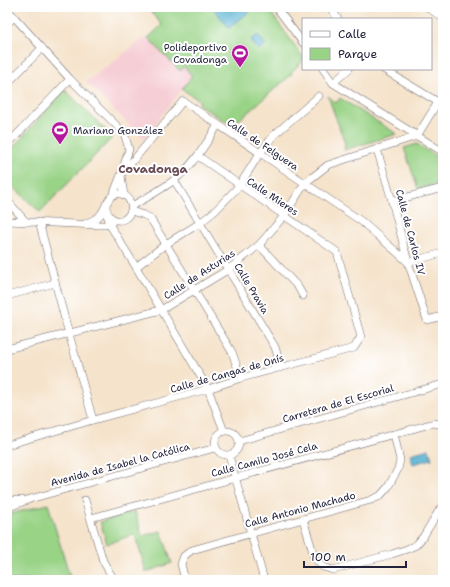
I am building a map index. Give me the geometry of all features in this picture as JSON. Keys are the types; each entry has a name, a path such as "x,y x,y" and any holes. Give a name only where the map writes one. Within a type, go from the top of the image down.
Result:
{"street":[{"path":"276,7 302,42"},
{"path":"330,7 337,18"},
{"path":"427,7 443,18"},
{"path":"7,9 70,79 124,133 129,149 121,175 112,195 109,198 106,208 97,218 85,224"},
{"path":"7,24 14,17"},
{"path":"7,84 42,48"},
{"path":"324,70 334,83 443,152"},
{"path":"334,83 348,70"},
{"path":"385,70 441,104 417,136"},
{"path":"7,144 70,79"},
{"path":"136,267 166,244 200,223 215,211 239,186 260,153 274,135 319,96"},
{"name":"Calle de Felguera","path":"121,175 183,101 361,221 408,262"},
{"path":"7,221 105,225 126,218 132,209 174,180 192,164 218,125"},
{"name":"Calle de Asturias","path":"7,348 161,310 229,269 259,245 284,216 305,183 328,165 417,136"},
{"name":"Calle de Carlos IV","path":"377,149 408,262 427,320 443,316"},
{"name":"Calle Mieres","path":"198,156 239,186 337,252"},
{"path":"121,175 124,195"},
{"name":"Calle Pravia","path":"174,180 275,347 282,367"},
{"path":"392,201 443,188"},
{"path":"112,195 124,195 129,199 132,209 150,218 232,352 241,378"},
{"path":"7,200 26,222"},
{"path":"106,208 110,217 119,220"},
{"path":"106,208 111,227 208,389 224,431"},
{"path":"119,220 119,235 121,243"},
{"path":"39,222 93,420"},
{"path":"98,225 108,228 115,234"},
{"path":"259,245 298,287 303,296"},
{"name":"Calle de Cangas de Onís","path":"7,445 208,389 241,378 354,348 361,337 337,252"},
{"path":"408,262 443,253"},
{"path":"7,296 55,283"},
{"name":"Carretera de El Escorial","path":"239,441 443,384"},
{"name":"Calle Camilo José Cela","path":"91,518 434,423 443,425"},
{"path":"224,431 234,433 239,441 236,452 229,455 221,454 215,448 214,443 217,435 224,431"},
{"name":"Calle Antonio Machado","path":"185,580 182,564 184,556 192,550 380,496 388,488 398,469 400,460 394,434"},
{"name":"Avenida de Isabel la Católica","path":"7,508 30,499 215,448"},
{"path":"229,455 264,580"},
{"name":"Avenida de Isabel la Católica","path":"7,501 30,499"},
{"path":"85,500 103,561 114,580"},
{"path":"303,519 315,559 323,567 333,570 392,554 416,545 423,537 443,504"}],"shaded area":[{"path":"146,37 180,71 184,66 192,76 144,139 86,82"}],"green space":[{"name":"Polideportivo Covadonga","path":"147,7 267,7 302,56 302,62 291,72 292,74 232,126 198,104 200,101 182,89 192,76 184,66 180,71 148,38 162,25"},
{"name":"Mariano González","path":"65,90 113,137 40,212 7,181 7,154"},
{"path":"328,96 336,103 340,98 397,134 344,150 345,143"},
{"path":"417,144 443,161 443,182 418,189 404,148"},
{"path":"48,504 72,580 7,580 7,515"},
{"path":"135,511 142,536 161,531 172,563 146,572 135,534 107,544 100,522"}],"water":[{"path":"229,7 231,10 236,7 252,7 253,9 229,28 213,8"},
{"path":"258,35 266,45 258,50 251,40"},
{"path":"429,449 432,459 413,464 410,454"}],"place":[{"name":"Polideportivo Covadonga","path":"240,68"},
{"name":"Mariano González","path":"60,145"}],"district":[{"name":"Covadonga","path":"153,169"}]}
